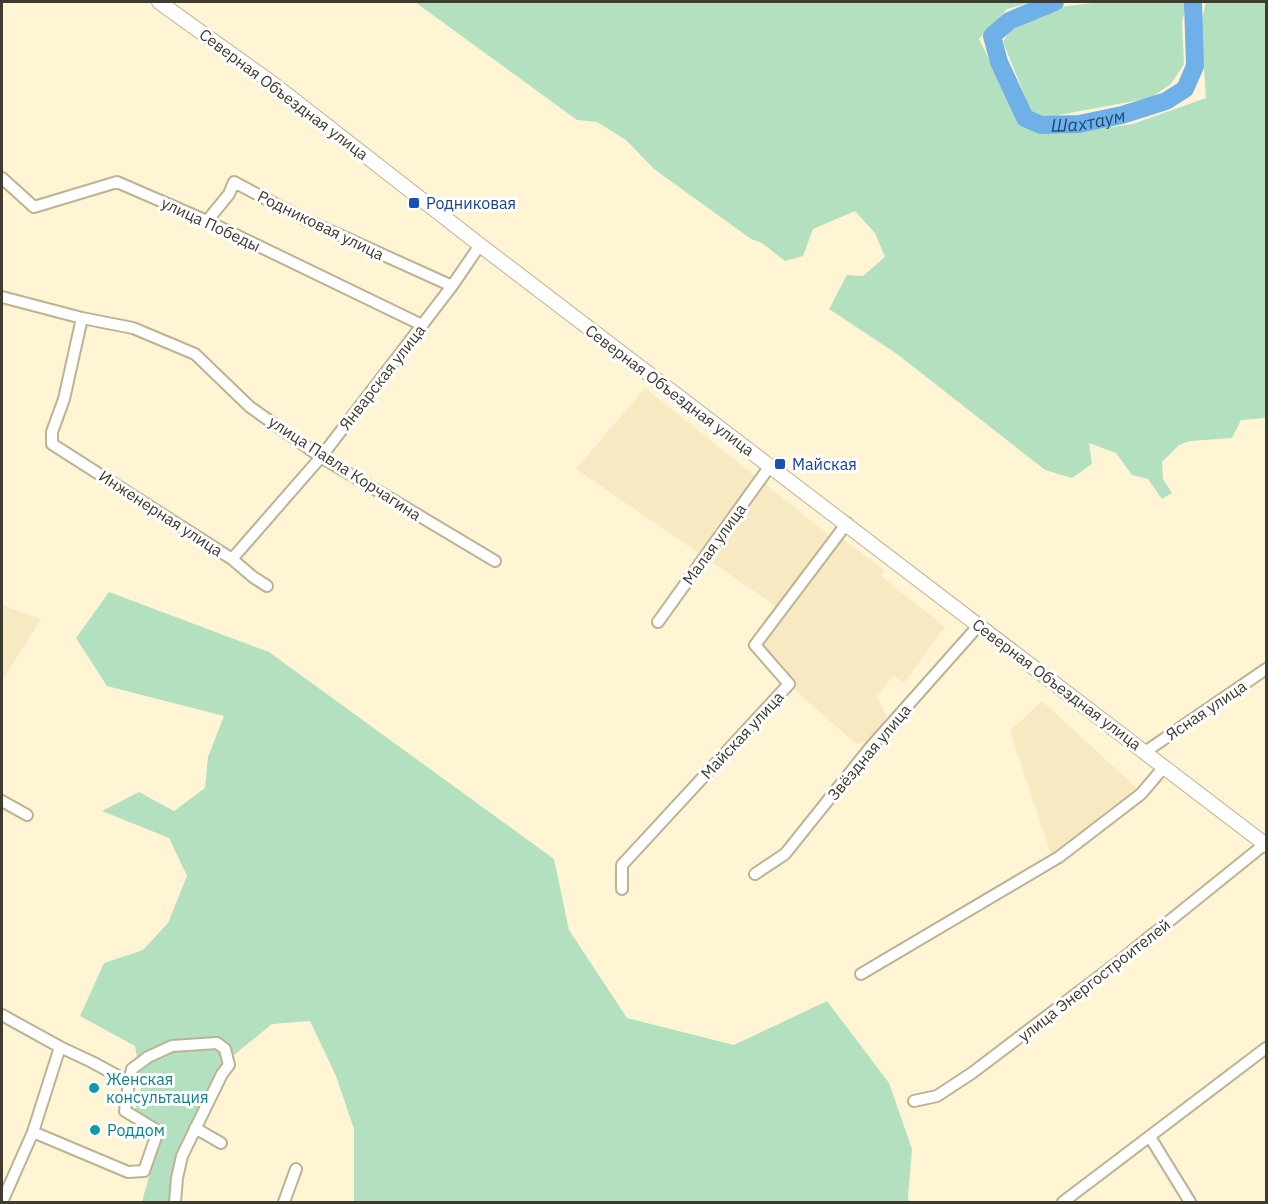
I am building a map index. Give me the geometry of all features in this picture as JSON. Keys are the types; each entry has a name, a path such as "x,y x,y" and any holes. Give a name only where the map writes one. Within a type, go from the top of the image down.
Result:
{"street":[{"name":"Северная Объездная улица","path":"159,2 276,86 480,245 1266,844"},
{"name":"улица Победы","path":"2,178 34,207 117,182 207,221 422,325"},
{"name":"Родниковая улица","path":"207,221 229,194 234,182 304,219 452,286"},
{"name":"Январская улица","path":"232,559 321,457 452,286 480,245"},
{"name":"улица Павла Корчагина","path":"2,297 82,318 133,328 195,354 250,407 321,457 495,561"},
{"name":"Инженерная улица","path":"82,318 64,399 52,432 52,444 232,559 267,586"},
{"name":"Малая улица","path":"658,622 770,466"},
{"name":"Майская улица","path":"622,889 622,865 789,684 755,645 847,523"},
{"name":"Звёздная улица","path":"755,874 785,854 869,749 980,625"},
{"name":"Ясная улица","path":"1145,752 1266,669"},
{"path":"861,974 1059,857 1142,794 1164,767"},
{"path":"2,801 27,815"},
{"name":"улица Энергостроителей","path":"914,1101 937,1096 972,1073 1121,960 1266,844"},
{"path":"2,1015 129,1082"},
{"path":"33,1132 128,1172 144,1171 158,1131 125,1112 132,1069 148,1057 172,1046 217,1043 225,1049 229,1065 222,1074 182,1156 175,1203"},
{"path":"2,1202 33,1132 60,1047"},
{"path":"1063,1203 1266,1048"},
{"path":"195,1128 221,1143"},
{"path":"1150,1137 1190,1203"},
{"path":"284,1203 296,1169"}],"shaded area":[{"path":"645,388 839,543 842,539 885,570 881,576 945,627 904,683 893,676 877,696 887,717 868,741 856,744 747,648 777,607 576,469"},
{"path":"2,605 41,619 2,681"},
{"path":"1042,701 1139,790 1052,857 1010,731"}],"green space":[{"path":"415,2 1033,2 1007,9 979,39 1020,124 1060,134 1133,124 1206,98 1201,23 1206,2 1266,2 1266,415 1264,418 1241,420 1232,438 1190,441 1179,445 1162,462 1163,479 1172,493 1162,499 1148,479 1132,475 1116,453 1089,443 1092,464 1072,478 1045,470 897,354 829,309 847,275 863,276 885,257 875,233 855,211 813,229 803,256 785,261 654,169 626,140 597,122 577,120"},
{"path":"1100,2 1187,2 1182,22 1184,64 1171,84 1150,98 1043,118 1031,111 1003,42 1010,31 1059,7"},
{"path":"109,592 269,652 554,859 569,930 627,1018 734,1045 827,1001 889,1083 912,1149 909,1202 354,1202 354,1129 336,1076 310,1021 272,1024 223,1064 182,1143 170,1202 142,1202 162,1129 135,1110 142,1084 135,1046 80,1016 104,963 143,950 168,923 187,876 169,838 102,811 139,792 174,811 205,788 208,757 224,716 107,686 76,638"}],"waterway":[{"name":"Шахтаум","path":"1055,2 1009,21 992,36 999,62 1025,118 1041,125 1079,124 1122,115 1166,101 1185,89 1195,66 1193,2"}],"place":[{"name":"Родниковая","path":"414,203"},
{"name":"Майская","path":"780,464"},
{"name":"Женская консультация","path":"94,1088"},
{"name":"Роддом","path":"95,1130"}]}
